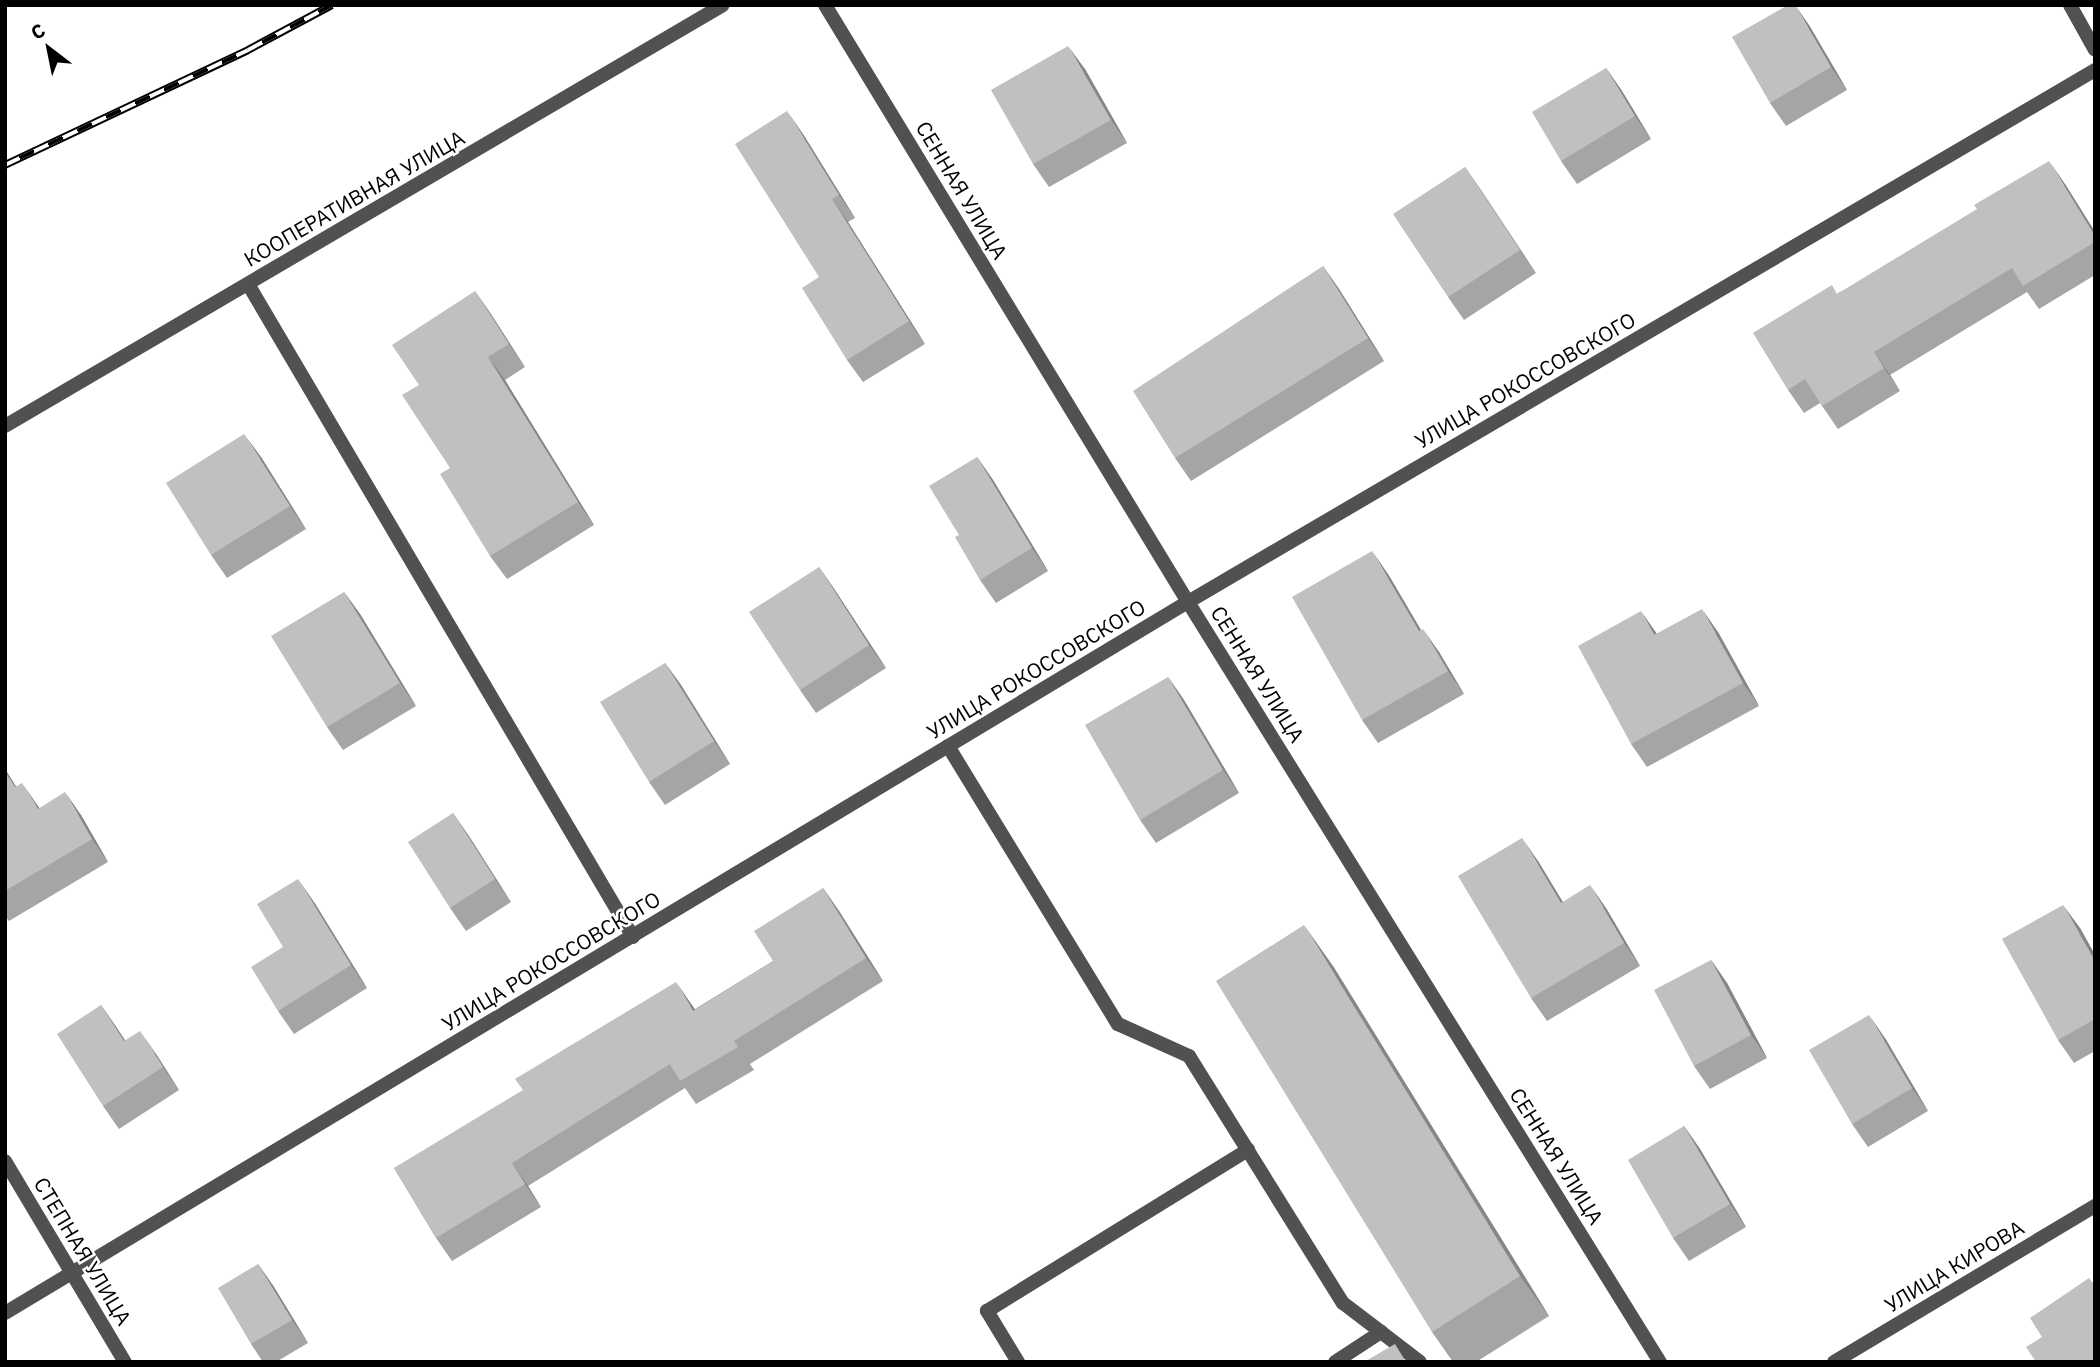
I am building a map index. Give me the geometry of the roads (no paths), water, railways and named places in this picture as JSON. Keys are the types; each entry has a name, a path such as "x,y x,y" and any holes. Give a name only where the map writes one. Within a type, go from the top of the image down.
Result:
{"street":[{"name":"КООПЕРАТИВНАЯ УЛИЦА","path":"5,426 723,5"},
{"name":"СЕННАЯ УЛИЦА","path":"825,5 1188,602 1660,1362"},
{"path":"2070,5 2095,50"},
{"name":"УЛИЦА РОКОССОВСКОГО","path":"5,1313 1188,602 2095,70"},
{"path":"248,284 633,937"},
{"path":"948,746 1118,1024 1189,1056 1343,1303 1420,1362"},
{"path":"1018,1362 987,1311 1248,1150"},
{"name":"СТЕПНАЯ УЛИЦА","path":"5,1161 125,1362"},
{"name":"УЛИЦА КИРОВА","path":"1834,1362 2095,1206"},
{"path":"1335,1362 1381,1332"}],"railway":[{"path":"5,165 248,50 332,5"}]}
